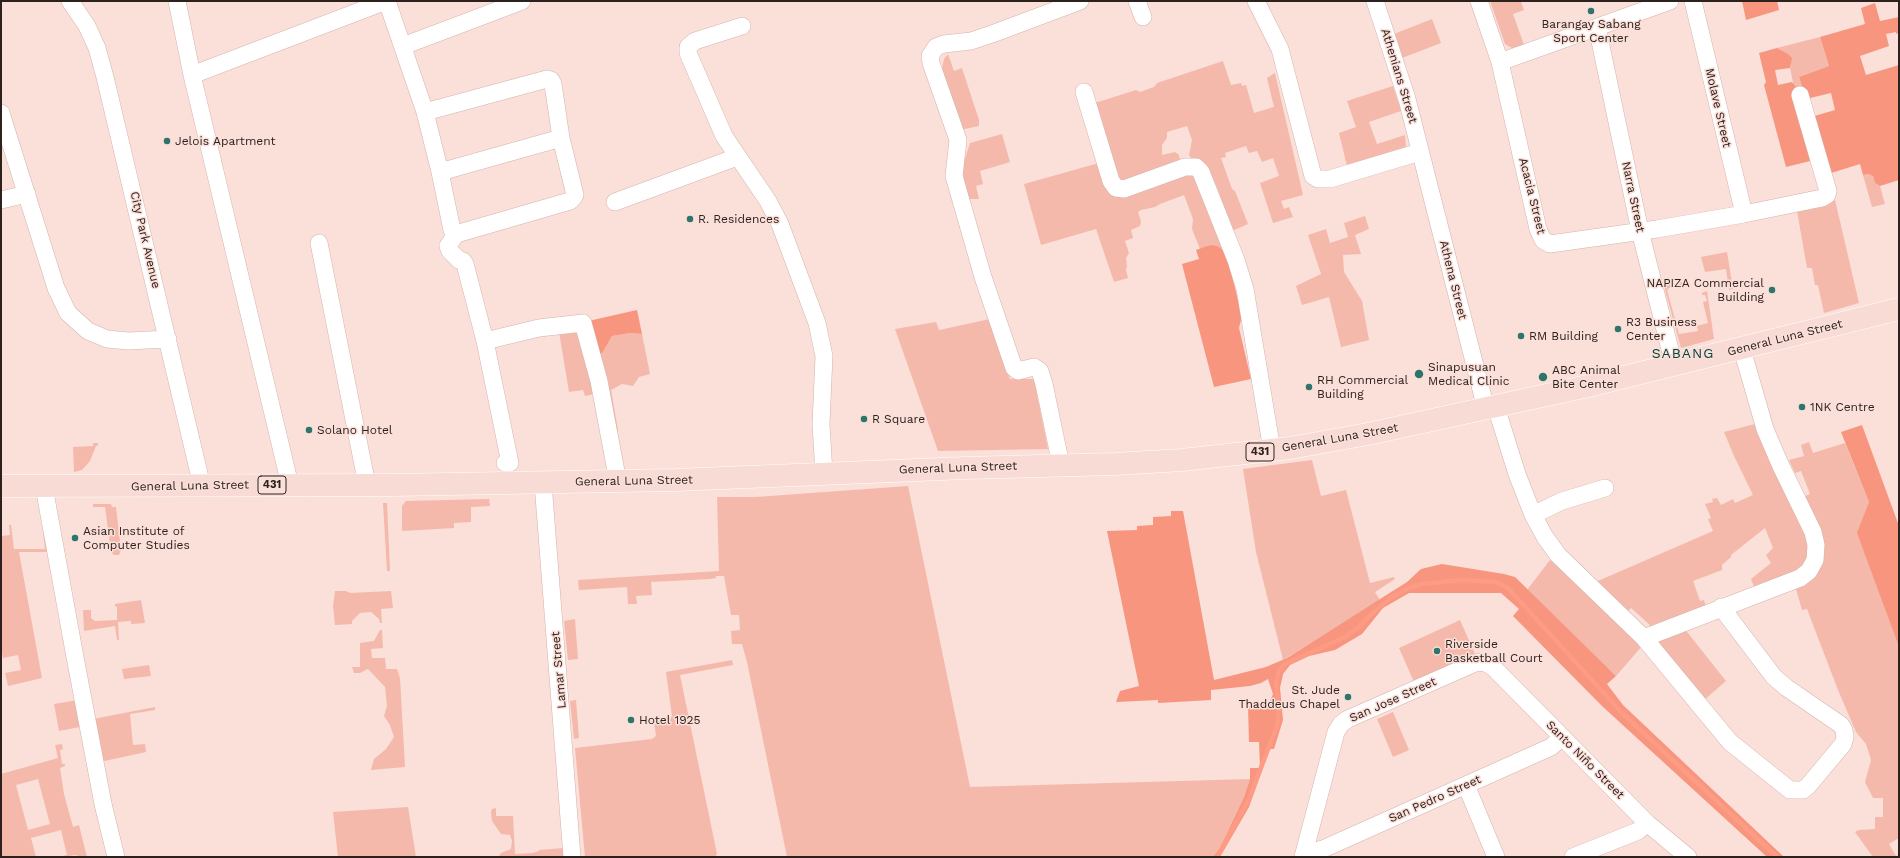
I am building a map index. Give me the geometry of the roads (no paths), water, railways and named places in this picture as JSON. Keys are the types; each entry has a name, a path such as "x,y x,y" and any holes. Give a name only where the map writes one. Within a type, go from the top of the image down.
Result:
{"main road":[{"name":"General Luna Street","path":"1,486 367,485 618,482 736,479 824,474 1168,461 1272,450 1339,440 1491,408 1742,349 1899,309"}],"street":[{"name":"City Park Avenue","path":"70,1 86,26 97,48 106,77 202,486"},
{"path":"177,1 192,75 290,485"},
{"path":"192,75 386,1 425,112 440,172 452,230 456,234"},
{"path":"403,46 490,6 522,1"},
{"path":"1061,465 1040,371 1034,367 1018,371 1014,368 983,277 954,176 958,140 931,63 930,56 936,47 944,44 971,41 1080,1"},
{"path":"1137,1 1143,17"},
{"path":"1256,1 1280,49 1313,176 1318,179 1330,179 1420,152"},
{"name":"Athenians Street","path":"1375,1 1407,99 1420,152"},
{"name":"Acacia Street","path":"1478,1 1500,62 1538,229 1543,240 1554,244 1640,232 1744,214 1822,198 1827,195 1828,191 1800,95"},
{"path":"1500,62 1670,1"},
{"name":"Molave Street","path":"1693,1 1744,214"},
{"path":"742,26 695,41 688,47 688,53 724,136 768,201 780,224 821,334 824,361 821,424 824,474"},
{"name":"Narra Street","path":"1597,27 1640,232 1674,365"},
{"path":"425,112 547,79 553,84 561,138 575,194 573,198 547,208 456,234 448,246 450,251 465,264 485,341 510,463 505,463"},
{"path":"1084,92 1111,180 1116,188 1124,189 1185,167 1196,167 1201,172 1236,260 1244,289 1272,450"},
{"path":"1,113 59,297 68,313 88,331 107,339 128,341 168,338"},
{"path":"440,172 561,138"},
{"name":"Athena Street","path":"1420,152 1491,408 1533,515 1545,537 1558,556 1644,638 1730,742 1790,790 1803,790 1843,744 1845,737 1844,730 1841,725 1787,688 1774,677 1721,607"},
{"path":"615,202 737,157"},
{"path":"1,200 27,194"},
{"path":"319,243 367,485"},
{"path":"485,341 539,328 583,323 599,381 618,482"},
{"path":"1644,638 1721,607 1800,578 1809,571 1815,560 1816,545 1813,532 1780,464 1765,428 1742,349"},
{"name":"Lamar Street","path":"543,482 572,857"},
{"path":"44,487 103,804 116,857"},
{"path":"1533,515 1562,501 1605,488"},
{"name":"Santo Niño Street","path":"1484,662 1493,666 1647,823 1688,857"},
{"name":"San Jose Street","path":"1304,855 1336,732 1341,724 1348,719 1468,666 1484,662"},
{"name":"San Pedro Street","path":"1304,855 1323,849 1551,747 1562,737"},
{"path":"1466,785 1496,857"},
{"path":"1573,857 1638,831 1647,823"}],"waterway":[{"path":"1217,857 1248,801 1277,726 1279,710 1276,683 1279,671 1285,664 1345,637 1359,627 1392,597 1411,587 1422,584 1462,580 1496,582 1508,588 1621,712 1777,857"}],"place":[{"name":"Barangay Sabang Sport Center","path":"1591,11"},
{"name":"Jelois Apartment","path":"167,141"},
{"name":"R. Residences","path":"690,219"},
{"name":"NAPIZA Commercial Building","path":"1772,290"},
{"name":"R3 Business Center","path":"1618,329"},
{"name":"RM Building","path":"1521,336"},
{"name":"Sinapusuan Medical Clinic","path":"1419,374"},
{"name":"ABC Animal Bite Center","path":"1543,377"},
{"name":"RH Commercial Building","path":"1309,387"},
{"name":"1NK Centre","path":"1802,407"},
{"name":"R Square","path":"864,419"},
{"name":"Solano Hotel","path":"309,430"},
{"name":"Asian Institute of Computer Studies","path":"75,538"},
{"name":"Riverside Basketball Court","path":"1437,651"},
{"name":"St. Jude Thaddeus Chapel","path":"1348,697"},
{"name":"Hotel 1925","path":"631,720"}],"district":[{"name":"SABANG","path":"1683,354"}]}
